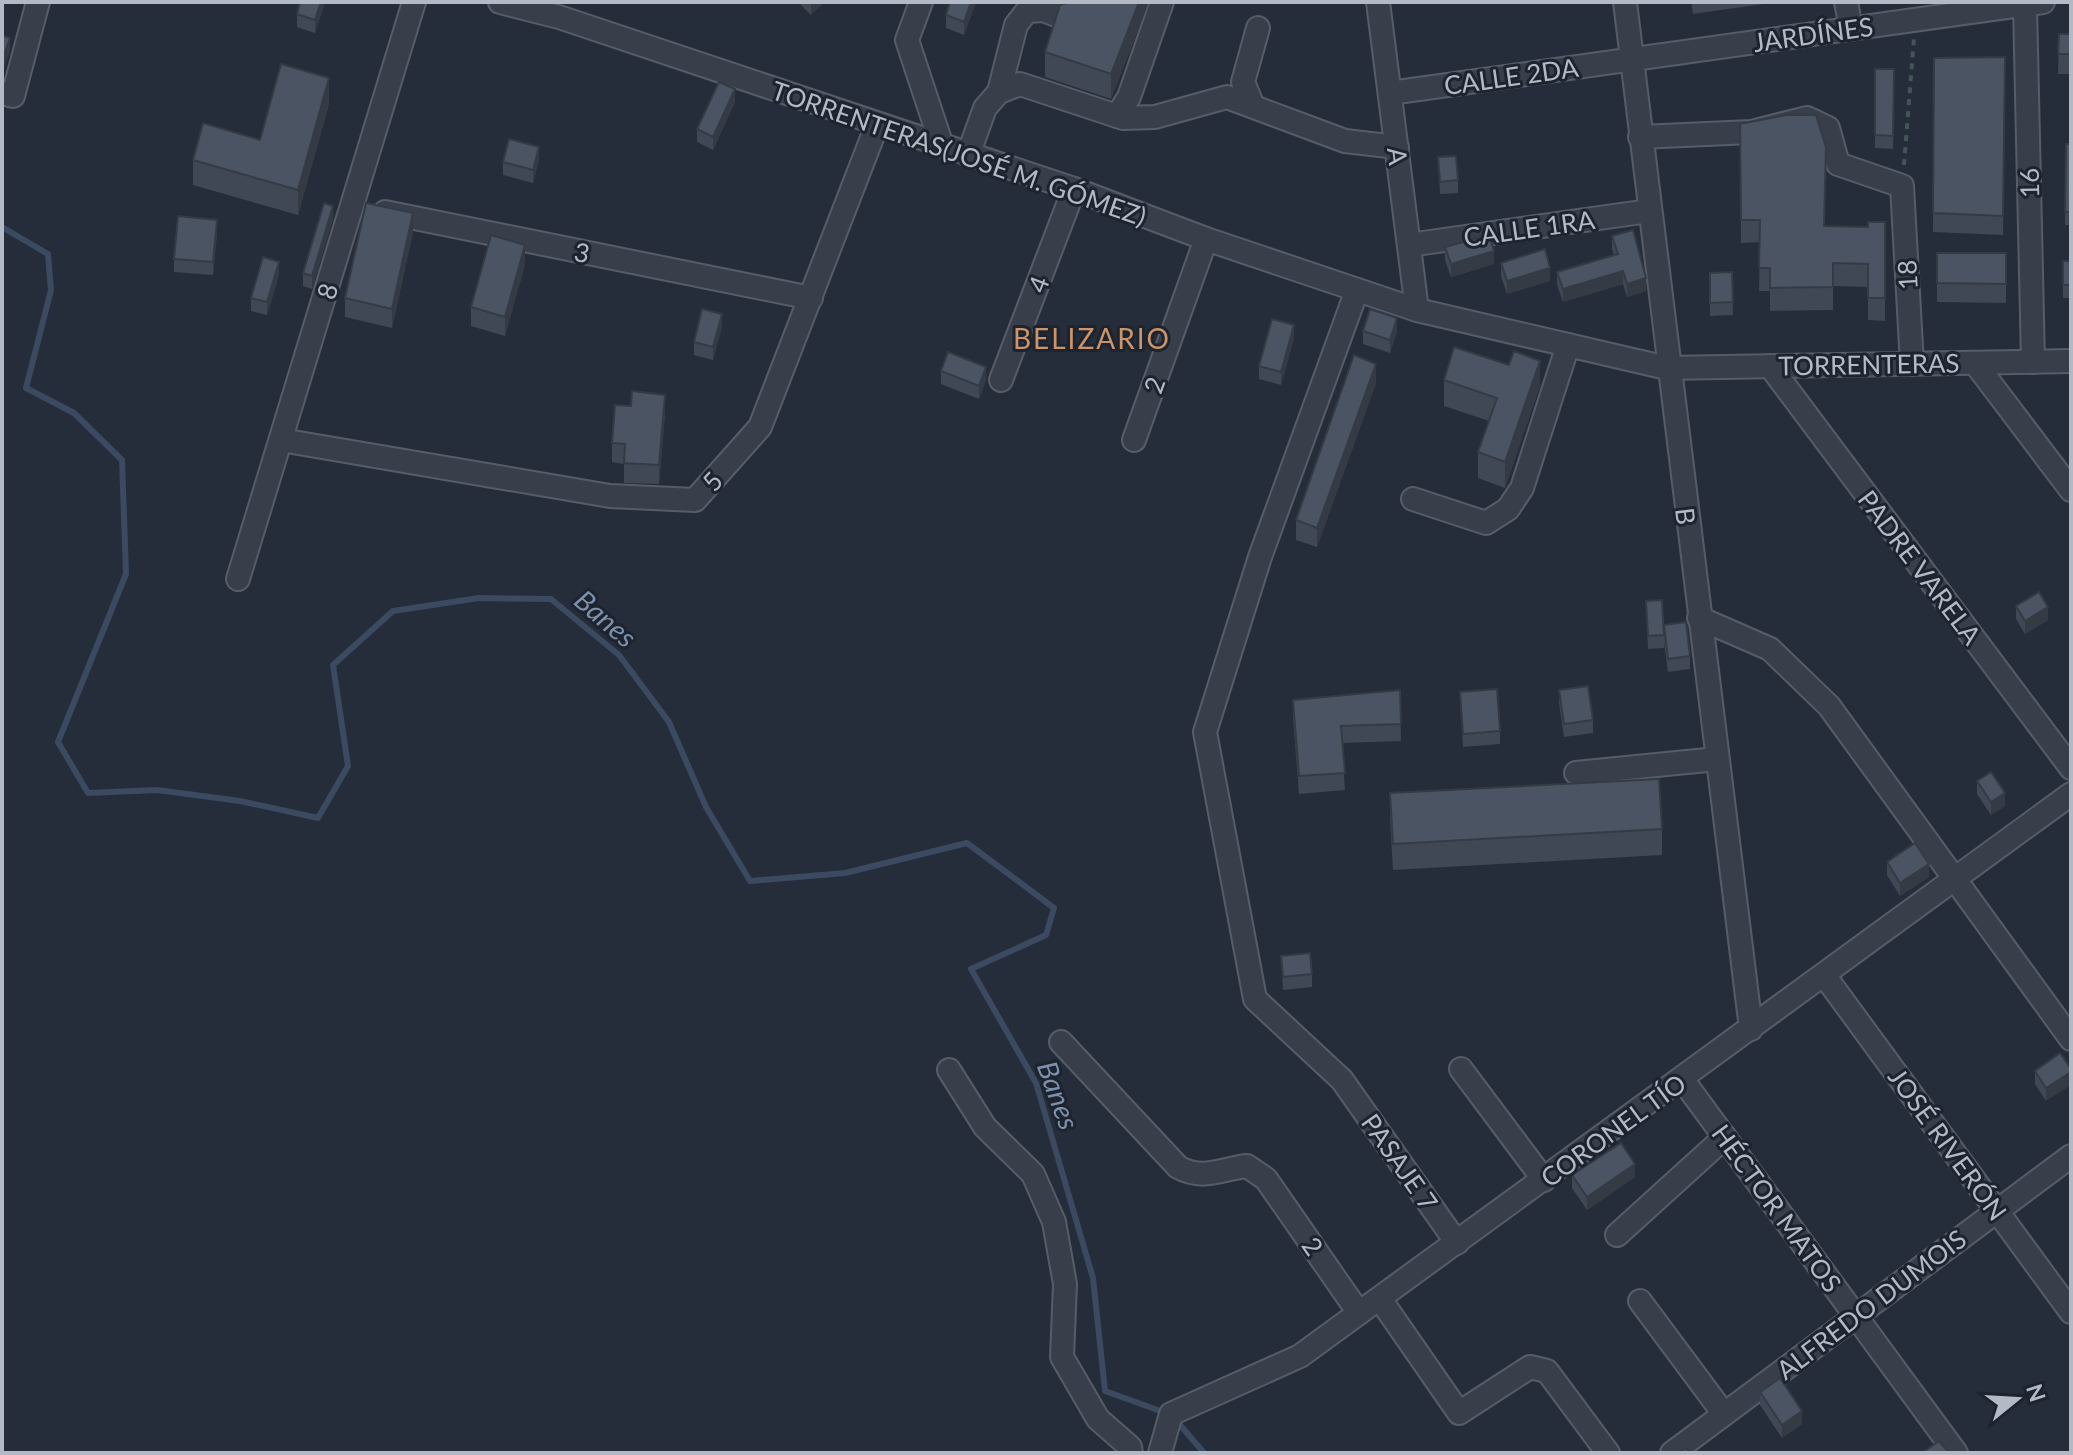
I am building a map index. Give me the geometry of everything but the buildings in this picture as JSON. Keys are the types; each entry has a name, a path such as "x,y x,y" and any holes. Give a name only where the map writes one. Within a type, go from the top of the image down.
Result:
{"street":[{"path":"2,93 13,96 38,2"},
{"name":"8","path":"238,579 414,2"},
{"name":"TORRENTERAS(JOSÉ M. GÓMEZ)","path":"500,2 562,9 877,125 1074,189 1206,239 1417,310 1568,345"},
{"path":"921,2 907,40 942,146"},
{"path":"1117,116 1129,97 1162,2"},
{"name":"A","path":"1378,2 1417,310"},
{"name":"B","path":"1625,2 1667,368 1751,1029"},
{"path":"1846,2 1851,29"},
{"name":"JARDÍNES","path":"1631,60 2034,3"},
{"name":"16","path":"2033,362 2034,3"},
{"path":"968,155 985,108 999,92 1016,25 1029,6 1061,17"},
{"path":"1253,106 1243,82 1258,28"},
{"name":"CALLE 2DA","path":"1390,93 1631,60"},
{"path":"999,92 1020,84 1117,116 1155,117 1227,97 1345,141 1397,147"},
{"path":"1640,137 1751,132 1807,118 1828,128 1838,164 1902,186"},
{"name":"5","path":"281,440 610,496 695,500 760,427 877,125"},
{"name":"18","path":"1902,186 1912,364"},
{"name":"4","path":"1001,380 1074,189"},
{"name":"3","path":"353,206 811,298"},
{"name":"CALLE 1RA","path":"1409,245 1649,211"},
{"name":"2","path":"1134,440 1206,239"},
{"name":"PASAJE 7","path":"1357,290 1260,557 1205,732 1255,999 1342,1080 1457,1243"},
{"path":"1413,499 1486,523 1508,509 1522,488 1568,345"},
{"name":"TORRENTERAS","path":"1568,345 1667,368 2071,361"},
{"path":"1975,363 2071,490"},
{"name":"PADRE VARELA","path":"1770,366 2071,768"},
{"path":"1699,618 1770,649 1829,706 2071,1039"},
{"path":"1576,773 1717,759"},
{"name":"CORONEL TÍO","path":"1160,1453 1171,1414 1300,1356 2071,794"},
{"name":"JOSÉ RIVERÓN","path":"1824,975 2071,1312"},
{"name":"2","path":"1061,1042 1178,1167 1192,1175 1209,1175 1247,1166 1266,1179 1359,1313"},
{"path":"1461,1069 1544,1180"},
{"path":"949,1070 985,1127 1033,1174 1054,1222 1065,1284 1062,1357 1098,1419 1130,1447 1131,1453"},
{"name":"HÉCTOR MATOS","path":"1682,1079 1956,1453"},
{"path":"1617,1235 1725,1137"},
{"name":"ALFREDO DUMOIS","path":"1672,1453 2071,1156"},
{"path":"1380,1299 1459,1413 1530,1367 1539,1367 1547,1371 1608,1453"},
{"path":"1640,1301 1724,1414"}],"path":[{"path":"1902,186 1916,20"}],"waterway":[{"name":"Banes","path":"2,227 48,254 51,290 26,388 74,413 122,460 126,574 58,742 88,793 157,790 240,801 318,818 348,766 333,665 393,611 479,598 551,599 619,655 669,722 706,807 750,881 845,873 967,843 1054,908 1046,935 971,969 1036,1083 1093,1278 1105,1391 1166,1413"},
{"name":"Banes","path":"1175,1419 1204,1453"}],"district":[{"name":"BELIZARIO","path":"1092,338"}]}
